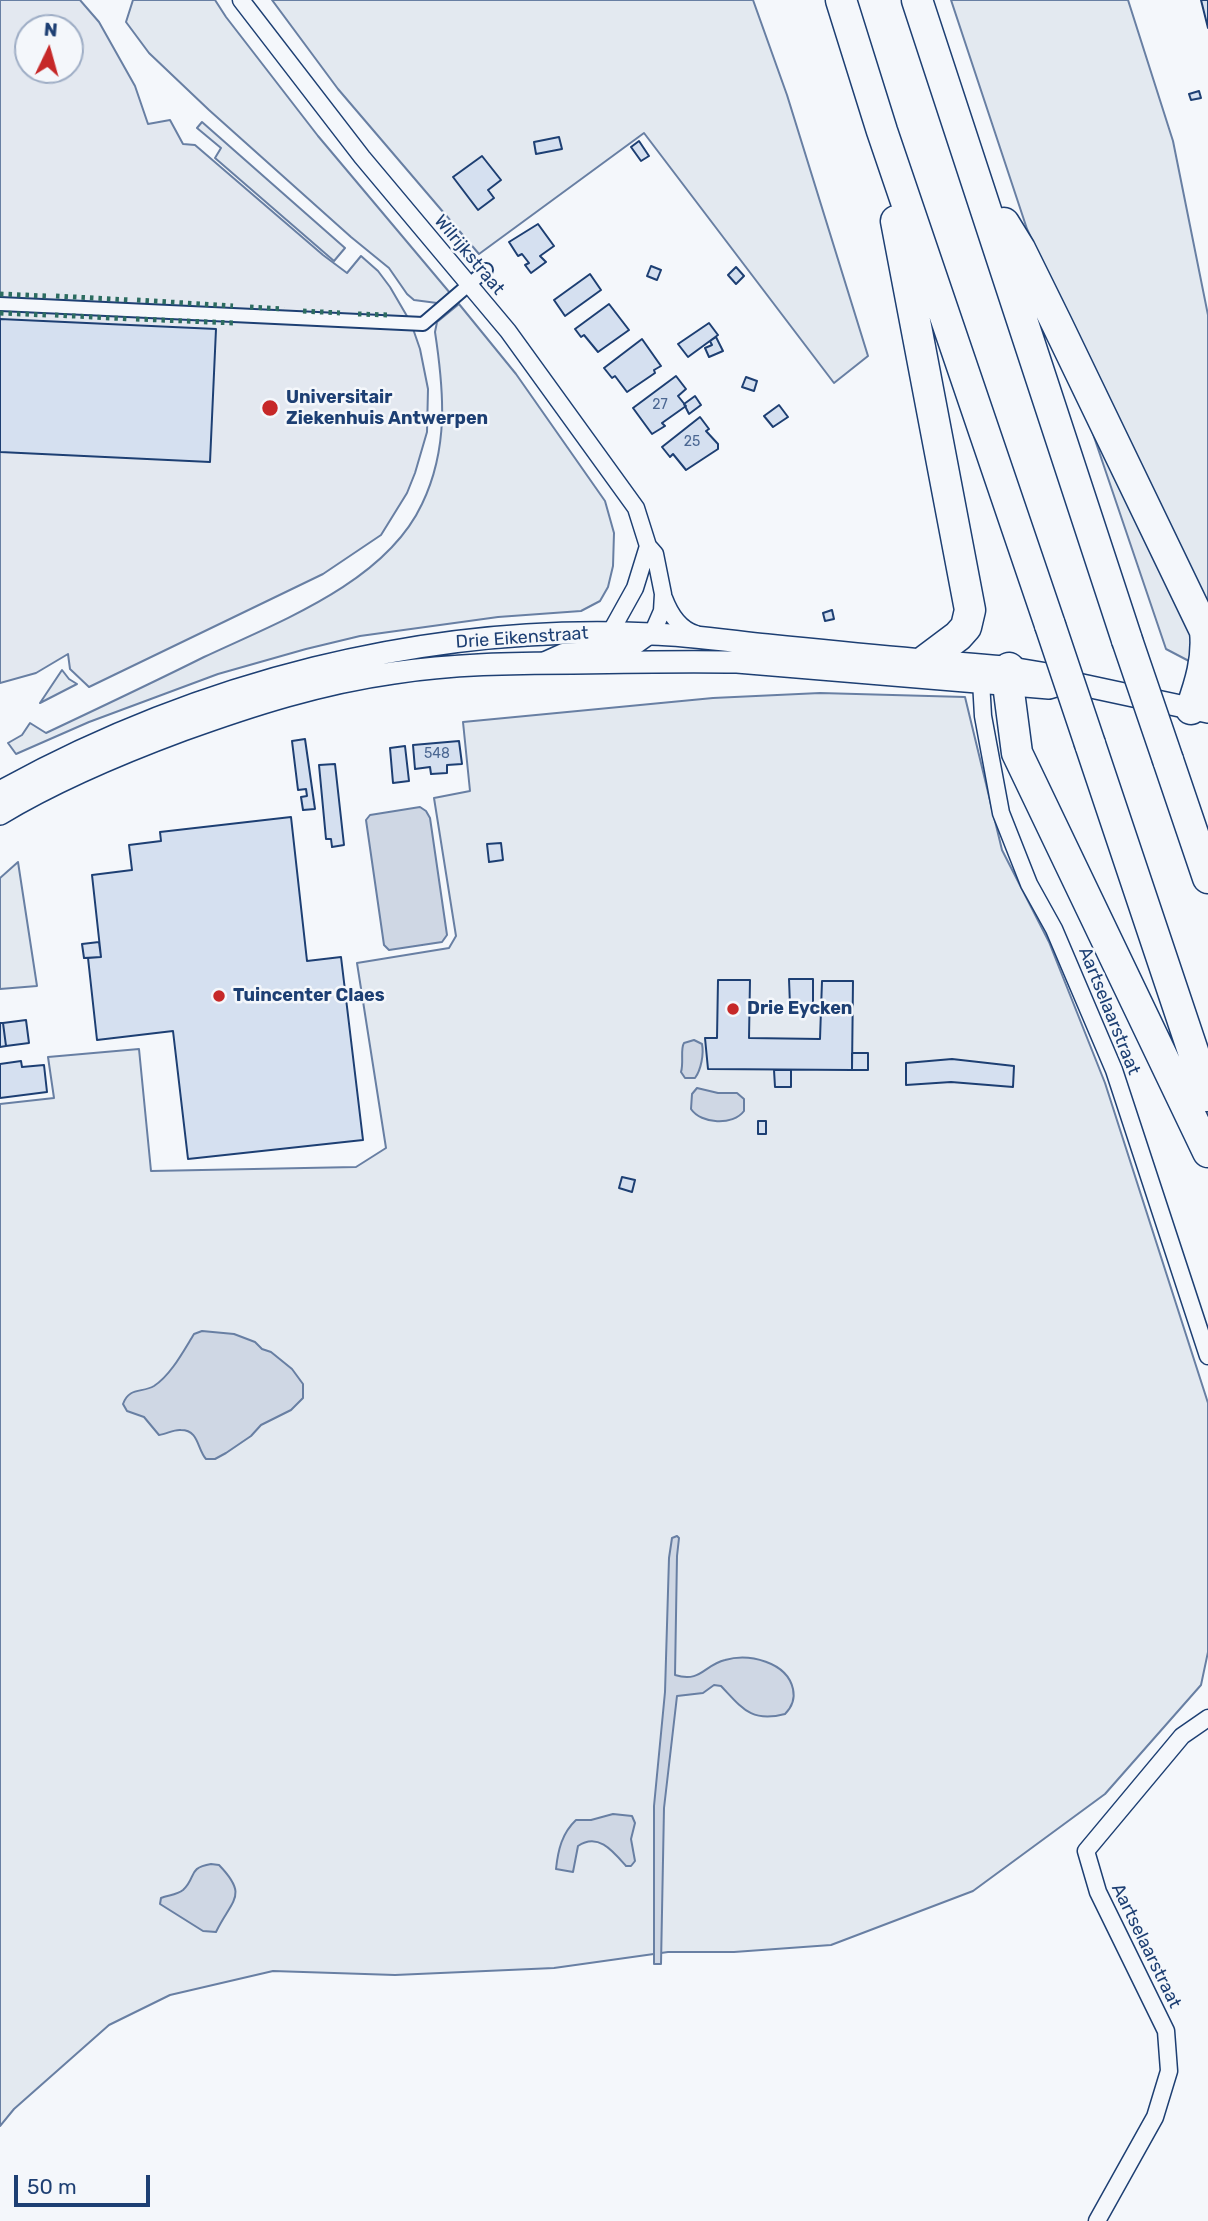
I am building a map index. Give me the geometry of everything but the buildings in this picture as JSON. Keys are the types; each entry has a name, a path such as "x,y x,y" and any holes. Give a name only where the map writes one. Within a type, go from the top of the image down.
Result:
{"highway":[{"path":"841,0 882,131 1208,1096"},
{"path":"917,0 1208,878"},
{"path":"882,131 970,610 966,627 926,660"},
{"path":"977,177 1033,274 1205,631 1208,645 1200,710"},
{"path":"999,678 1017,753 1208,1152"}],"street":[{"name":"Wilrijkstraat","path":"241,0 362,157 508,331 636,508 648,547 655,554 669,611 685,631 708,639"},
{"path":"0,304 423,324 486,270"},
{"path":"610,633 635,588 648,547"},
{"name":"Wilrijkstraat","path":"652,634 662,611 663,594"},
{"path":"537,663 562,652 634,647 652,634"},
{"name":"Drie Eikenstraat","path":"0,792 90,746 207,701 310,668 402,649 534,635 652,634 926,660 1049,688 1068,682 1200,710"},
{"name":"Drie Eikenstraat","path":"0,814 81,772 148,743 308,690 390,673 469,664 737,662 999,678"},
{"name":"Aartselaarstraat","path":"999,678 983,716 1001,813 1029,884 1054,929 1114,1070 1208,1356"},
{"path":"207,701 223,716"},
{"name":"Aartselaarstraat","path":"1097,2221 1155,2117 1169,2071 1166,2031 1098,1892 1086,1851 1182,1736 1208,1718"}],"shaded area":[{"name":"Universitair Ziekenhuis Antwerpen","path":"0,0 80,0 99,22 135,86 148,124 170,120 183,144 195,145 347,273 361,256 378,271 411,323 420,349 428,389 427,432 407,493 381,535 323,574 89,687 70,669 68,654 36,673 0,683"},
{"path":"133,0 215,0 318,136 450,293 437,303 414,300 407,294 389,268 209,110 149,53 126,22"},
{"path":"272,0 753,0 787,95 868,356 834,383 644,133 479,254 338,89"},
{"path":"951,0 1128,0 1173,141 1208,315 1208,671 1166,649 1092,431 1071,323 1027,229"},
{"path":"202,122 345,248 334,261 215,158 221,148 197,128"},
{"path":"459,304 516,374 605,501 614,533 613,566 608,587 600,601 581,611 498,617 360,636 306,649 218,674 89,722 16,754 8,743 22,735 30,723 46,733 66,724 296,614 356,578 383,556 405,532 431,483 437,462 442,419 441,376 435,332 437,322"},
{"path":"62,670 77,684 40,703"},
{"name":"Drie Eycken","path":"820,693 965,697 1002,850 1049,942 1105,1083 1208,1403 1208,1652 1201,1685 1105,1794 973,1891 831,1945 734,1952 668,1952 554,1968 395,1975 273,1971 170,1995 109,2025 14,2109 0,2126 0,1104 54,1098 48,1057 139,1049 151,1171 356,1167 386,1148 357,963 449,948 456,936 434,798 470,791 463,722 713,698"},
{"path":"420,807 430,818 447,935 442,942 389,950 384,945 366,820 370,815"},
{"path":"18,862 37,986 0,989 0,878"},
{"path":"694,1040 702,1044 702,1062 695,1078 685,1078 681,1072 683,1046 684,1043"},
{"path":"697,1088 718,1093 737,1093 744,1099 744,1111 725,1121 702,1118 691,1109 692,1094"},
{"path":"202,1331 234,1334 255,1342 292,1369 303,1384 303,1398 291,1410 261,1425 251,1436 215,1459 206,1459 191,1433 178,1430 159,1435 144,1417 127,1411 123,1404 132,1393 154,1386 160,1381 177,1362 194,1334"},
{"path":"677,1536 675,1675 691,1677 725,1660 755,1659 783,1672 789,1680 794,1696 785,1714 764,1717 748,1712 721,1686 714,1685 703,1693 677,1696 664,1808 661,1964 654,1964 654,1806 665,1692 669,1558 672,1538"},
{"path":"613,1814 632,1816 635,1823 631,1839 635,1861 631,1866 626,1866 605,1845 592,1841 578,1846 573,1872 556,1869 562,1842 567,1830 576,1820 591,1820"},
{"path":"211,1864 219,1865 228,1875 235,1891 235,1898 216,1932 203,1931 160,1904 161,1898 183,1890 198,1868"}],"hedge":[{"path":"0,294 46,296"},
{"path":"56,296 130,300"},
{"path":"137,300 233,306"},
{"path":"250,307 284,309"},
{"path":"303,311 340,313"},
{"path":"0,313 46,315"},
{"path":"358,314 389,315"},
{"path":"55,315 130,319"},
{"path":"136,319 234,323"}],"place":[{"name":"Universitair Ziekenhuis Antwerpen","path":"270,408"},
{"name":"Tuincenter Claes","path":"219,996"},
{"name":"Drie Eycken","path":"733,1009"}]}
